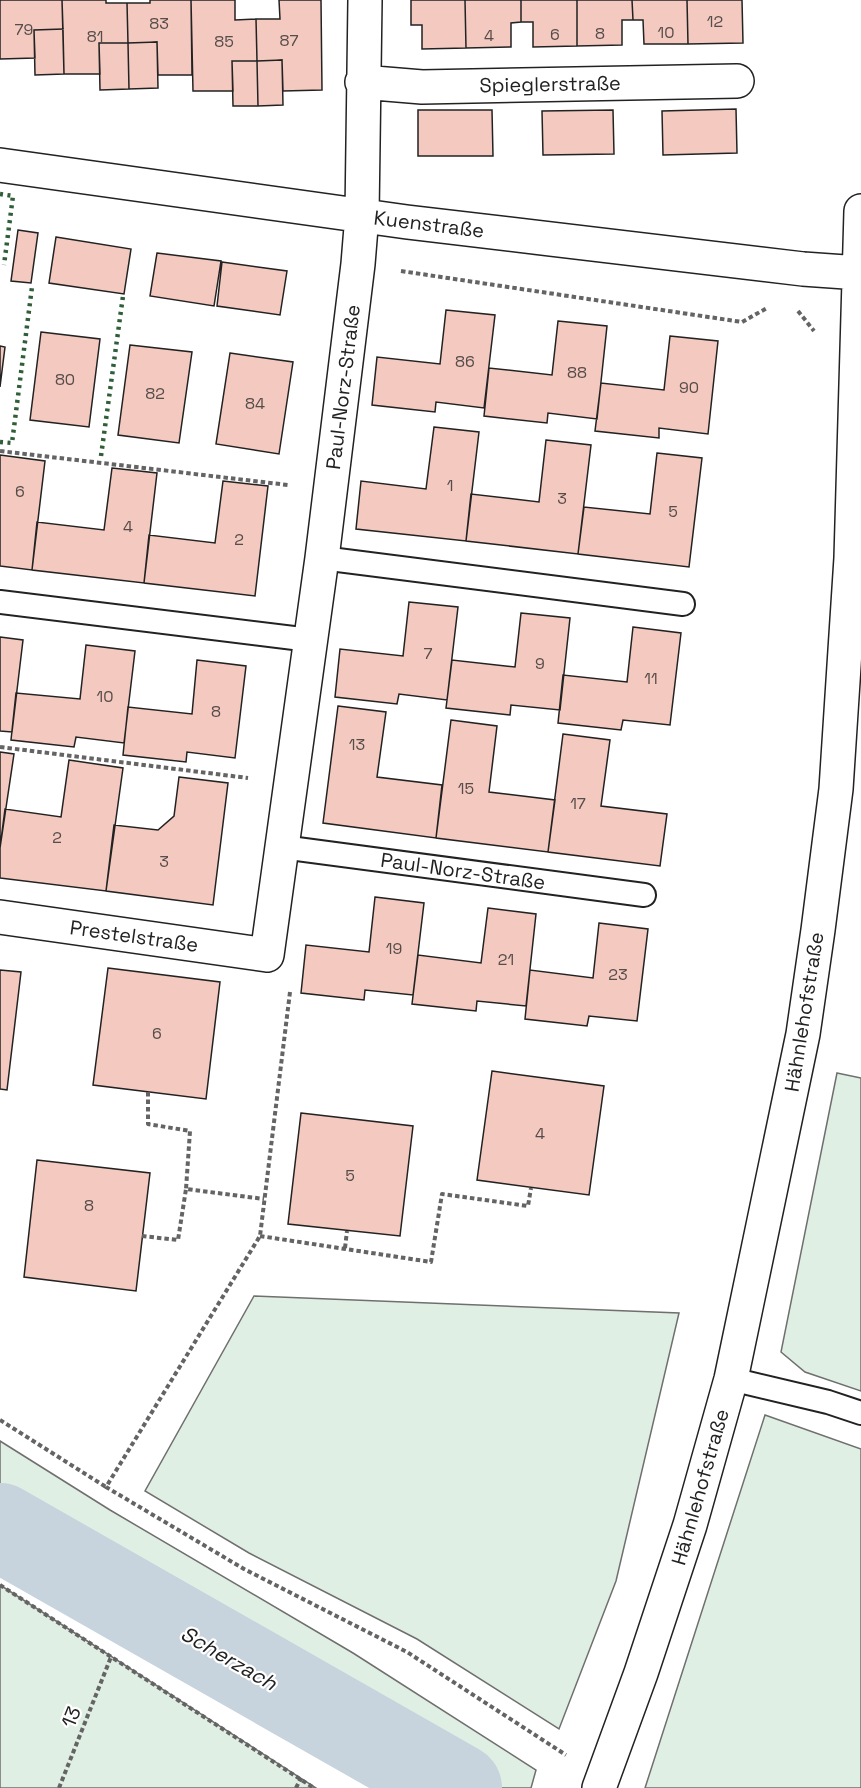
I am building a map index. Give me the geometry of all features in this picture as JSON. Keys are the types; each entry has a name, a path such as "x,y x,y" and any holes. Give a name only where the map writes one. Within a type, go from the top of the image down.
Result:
{"street":[{"path":"362,215 364,0"},
{"name":"Spieglerstraße","path":"363,82 422,87 737,81"},
{"name":"Kuenstraße","path":"0,165 362,215 791,267 860,273"},
{"name":"Hähnlehofstraße","path":"599,1788 641,1673 690,1525 731,1379 803,1034 836,789 851,558 861,211"},
{"name":"Paul-Norz-Straße","path":"267,955 331,489 362,215"},
{"name":"Prestelstraße","path":"0,917 267,955"}],"lane":[{"path":"322,558 683,604"},
{"path":"0,602 310,640"},
{"name":"Paul-Norz-Straße","path":"282,847 644,895"},
{"path":"731,1379 828,1402 861,1413"}],"path":[{"path":"358,264 742,322 768,308"},
{"path":"796,309 813,328 815,338"},
{"path":"0,451 331,489"},
{"path":"0,747 291,784"},
{"path":"106,1487 260,1236 292,977 267,955"},
{"path":"142,1236 178,1240 186,1189 190,1131 148,1124 148,1092"},
{"path":"260,1236 431,1262 442,1194 528,1206 531,1188"},
{"path":"186,1189 264,1199"},
{"path":"345,1248 347,1231"},
{"path":"0,1419 106,1487 244,1569 407,1652 569,1757"},
{"path":"0,1586 314,1788"},
{"name":"13","path":"59,1788 111,1657"},
{"path":"296,1788 301,1778"}],"green space":[{"path":"837,1073 861,1078 861,1391 805,1372 781,1352"},
{"path":"254,1296 679,1313 616,1581 559,1729 417,1639 249,1553 145,1491"},
{"path":"765,1415 861,1449 861,1788 645,1788"},
{"path":"0,1441 110,1510 353,1653 536,1770 531,1788 416,1788 0,1535"},
{"path":"0,1585 316,1788 0,1788"}],"building":[{"path":"0,0 62,0 63,29 34,30 35,58 0,59"},
{"path":"62,0 106,0 106,3 127,3 128,43 99,43 100,74 64,74"},
{"path":"150,0 191,0 192,75 158,75 157,42 128,43 127,3 150,3"},
{"path":"191,0 235,0 235,20 256,19 257,61 232,61 233,91 193,91"},
{"path":"279,0 321,0 322,90 283,91 282,60 257,61 256,19 280,19"},
{"path":"411,0 465,0 466,48 422,49 422,25 411,25"},
{"path":"465,0 521,0 521,22 511,23 511,47 466,48"},
{"path":"521,0 577,0 577,46 533,47 533,22 521,22"},
{"path":"577,0 632,0 633,20 622,20 622,45 577,46"},
{"path":"632,0 687,0 688,44 644,44 643,20 633,20"},
{"path":"687,0 742,0 743,43 688,44"},
{"path":"63,29 64,74 35,75 34,30"},
{"path":"157,42 158,88 129,89 128,43"},
{"path":"99,43 128,43 129,89 100,90"},
{"path":"282,60 283,105 258,106 257,61"},
{"path":"232,61 257,61 258,106 233,106"},
{"path":"736,109 737,153 663,155 662,111"},
{"path":"418,110 492,110 493,156 418,156"},
{"path":"613,110 614,154 543,155 542,111"},
{"path":"18,230 38,233 31,283 11,281"},
{"path":"56,237 131,249 124,294 49,283"},
{"path":"157,253 221,261 214,306 150,296"},
{"path":"222,262 287,271 280,315 217,306"},
{"path":"446,310 495,315 484,408 436,402 435,412 372,405 377,357 440,364"},
{"path":"558,321 607,326 597,419 548,413 547,423 484,416 489,368 552,375"},
{"path":"41,332 100,339 89,427 30,420"},
{"path":"670,336 718,341 708,434 659,428 659,438 595,431 601,383 664,390"},
{"path":"130,345 192,352 179,443 118,435"},
{"path":"0,346 5,347 0,387"},
{"path":"230,353 293,362 279,454 216,444"},
{"path":"434,427 479,432 466,541 356,529 361,481 426,489"},
{"path":"546,440 591,445 578,554 466,541 471,494 539,502"},
{"path":"657,453 702,458 689,567 578,554 584,507 650,514"},
{"path":"0,455 45,461 32,570 0,566"},
{"path":"112,468 157,473 144,583 32,570 37,522 104,530"},
{"path":"223,481 268,486 255,596 144,583 149,535 215,543"},
{"path":"409,602 458,607 447,700 399,694 397,704 335,697 340,649 403,656"},
{"path":"521,613 570,618 560,710 511,705 510,715 446,708 452,660 515,667"},
{"path":"633,627 681,633 670,725 623,720 621,730 558,723 563,675 627,682"},
{"path":"0,637 23,640 12,732 0,731"},
{"path":"86,645 135,651 124,743 76,737 74,747 11,740 16,693 80,699"},
{"path":"197,660 246,666 235,758 187,752 186,762 123,755 128,707 192,714"},
{"path":"338,706 386,712 377,777 442,785 436,838 323,823"},
{"path":"451,720 497,726 489,792 555,800 548,852 436,838"},
{"path":"563,734 610,740 601,806 667,814 660,866 548,852"},
{"path":"0,752 14,754 0,848"},
{"path":"69,760 123,768 106,891 0,878 0,848 5,809 61,817"},
{"path":"179,777 228,783 213,905 106,891 114,825 158,830 174,816"},
{"path":"375,897 424,903 413,995 365,990 364,1000 301,993 306,945 369,952"},
{"path":"488,908 536,914 526,1006 477,1001 476,1011 412,1004 418,955 481,963"},
{"path":"599,923 648,929 637,1021 589,1016 587,1026 525,1019 530,970 593,978"},
{"path":"108,968 220,982 206,1099 93,1085"},
{"path":"0,970 21,972 7,1090 0,1089"},
{"path":"492,1071 604,1086 589,1195 477,1180"},
{"path":"301,1113 413,1126 400,1236 288,1224"},
{"path":"37,1160 150,1173 136,1291 24,1277"}],"waterway":[{"name":"Scherzach","path":"0,1527 458,1788"}],"hedge":[{"path":"0,194 13,196 4,265"},
{"path":"0,442 12,443 32,287"},
{"path":"101,456 123,296"}]}
